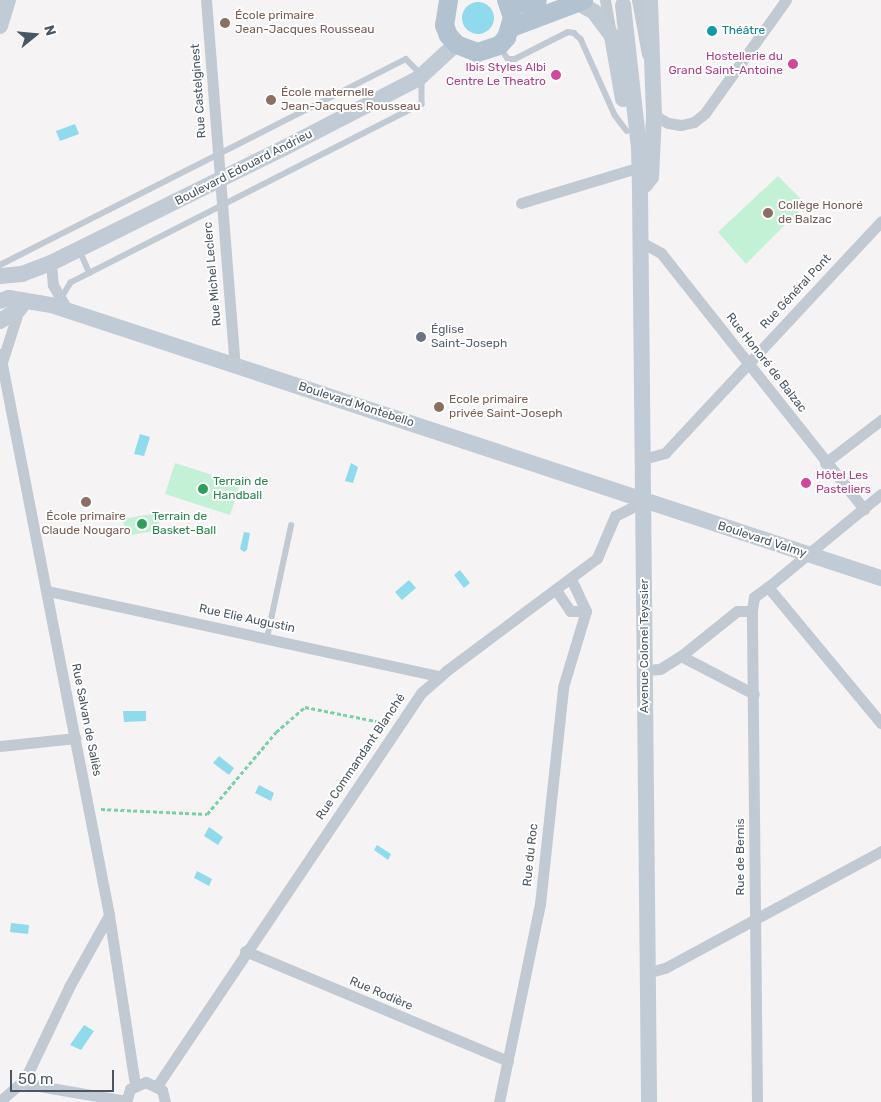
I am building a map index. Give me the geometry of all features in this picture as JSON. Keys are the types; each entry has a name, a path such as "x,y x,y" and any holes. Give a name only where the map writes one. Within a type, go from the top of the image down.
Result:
{"main road":[{"path":"0,26 8,0"},
{"path":"511,27 508,0 525,3 537,0"},
{"path":"444,3 444,25 456,44 477,52 499,45 511,27 580,1 594,12 612,36 627,131 630,170 640,191 650,177 654,115 650,0"},
{"name":"Avenue Colonel Teyssier","path":"630,2 639,147 641,242 649,1102"},
{"name":"Boulevard Edouard Andrieu","path":"22,274 79,250 422,75 456,44"},
{"path":"0,276 22,274"},
{"path":"0,296 22,274"},
{"name":"Boulevard Montebello","path":"0,301 9,298 22,306 43,303 64,306 644,501"},
{"path":"0,320 22,306"},
{"name":"Boulevard Valmy","path":"644,501 881,578"}],"street":[{"name":"Rue Castelginest","path":"206,0 221,179"},
{"path":"605,0 612,36"},
{"path":"654,115 668,123 681,125 694,122 705,113 786,0"},
{"path":"630,2 651,67"},
{"path":"521,203 630,170"},
{"name":"Rue Michel Leclerc","path":"221,179 221,206 236,365"},
{"name":"Rue Général Pont","path":"643,459 665,453 881,221"},
{"name":"Rue Honoré de Balzac","path":"641,242 661,253 749,362 825,463 864,509"},
{"path":"51,263 53,285 64,306"},
{"name":"Rue Salvan de Saliès","path":"22,306 1,359 90,810 109,915 135,1085"},
{"path":"825,463 881,420"},
{"path":"645,670 660,670 681,656 737,611 752,611 754,597 881,494"},
{"name":"Rue Commandant Blanché","path":"157,1086 245,951 421,693 439,676 571,580 597,558 615,516 644,501"},
{"path":"556,590 570,611 586,611 571,580"},
{"path":"768,587 881,723"},
{"name":"Rue Elie Augustin","path":"48,591 439,676"},
{"name":"Rue du Roc","path":"499,1102 540,904 563,687 586,611"},
{"name":"Rue de Bernis","path":"752,611 757,1102"},
{"path":"681,656 754,694"},
{"path":"0,746 76,738"},
{"path":"648,973 665,968 881,851"},
{"path":"0,1101 21,1083 68,987 109,915"},
{"name":"Rue Rodière","path":"245,951 508,1061"},
{"path":"21,1083 126,1102 135,1085 146,1082 157,1086 166,1102"}],"lane":[{"path":"499,45 508,59 515,59 568,32 574,33 581,39 615,115 627,131"},
{"path":"0,265 406,59 422,75 422,104 71,282 64,306"},
{"path":"79,250 90,273"},
{"path":"267,638 291,526"}],"path":[{"path":"90,810 207,814 276,732 304,707 399,726"}],"green space":[{"path":"778,176 806,204 746,264 718,232"},
{"name":"Terrain de Handball","path":"175,463 240,484 230,515 165,494"},
{"name":"Terrain de Basket-Ball","path":"157,513 160,530 126,536 123,519"}],"water":[{"path":"478,2 484,3 489,7 493,12 493,24 489,29 484,33 478,34 472,33 467,29 463,24 462,18 463,12 467,7 472,3"},
{"path":"75,124 79,134 60,141 56,131"},
{"path":"140,434 150,437 144,456 134,454"},
{"path":"351,463 358,467 353,483 345,481"},
{"path":"244,532 250,533 247,550 244,552 240,549"},
{"path":"460,570 470,583 464,588 454,575"},
{"path":"409,580 416,588 402,600 395,592"},
{"path":"123,711 146,711 146,721 124,722"},
{"path":"219,756 234,768 229,775 213,763"},
{"path":"259,785 274,793 271,801 255,793"},
{"path":"209,827 223,837 218,845 204,836"},
{"path":"377,845 391,854 388,860 374,850"},
{"path":"197,871 212,879 209,886 194,878"},
{"path":"11,923 29,925 28,934 10,932"},
{"path":"84,1025 94,1031 81,1050 70,1045"}],"place":[{"name":"École primaire Jean-Jacques Rousseau","path":"225,23"},
{"name":"Théâtre","path":"712,31"},
{"name":"Hostellerie du Grand Saint-Antoine","path":"793,64"},
{"name":"Ibis Styles Albi Centre Le Theatro","path":"556,75"},
{"name":"École maternelle Jean-Jacques Rousseau","path":"271,100"},
{"name":"Collège Honoré de Balzac","path":"768,213"},
{"name":"Église Saint-Joseph","path":"421,337"},
{"name":"Ecole primaire privée Saint-Joseph","path":"439,407"},
{"name":"Hôtel Les Pasteliers","path":"806,483"},
{"name":"Terrain de Handball","path":"203,489"},
{"name":"École primaire Claude Nougaro","path":"86,502"},
{"name":"Terrain de Basket-Ball","path":"142,524"}]}
